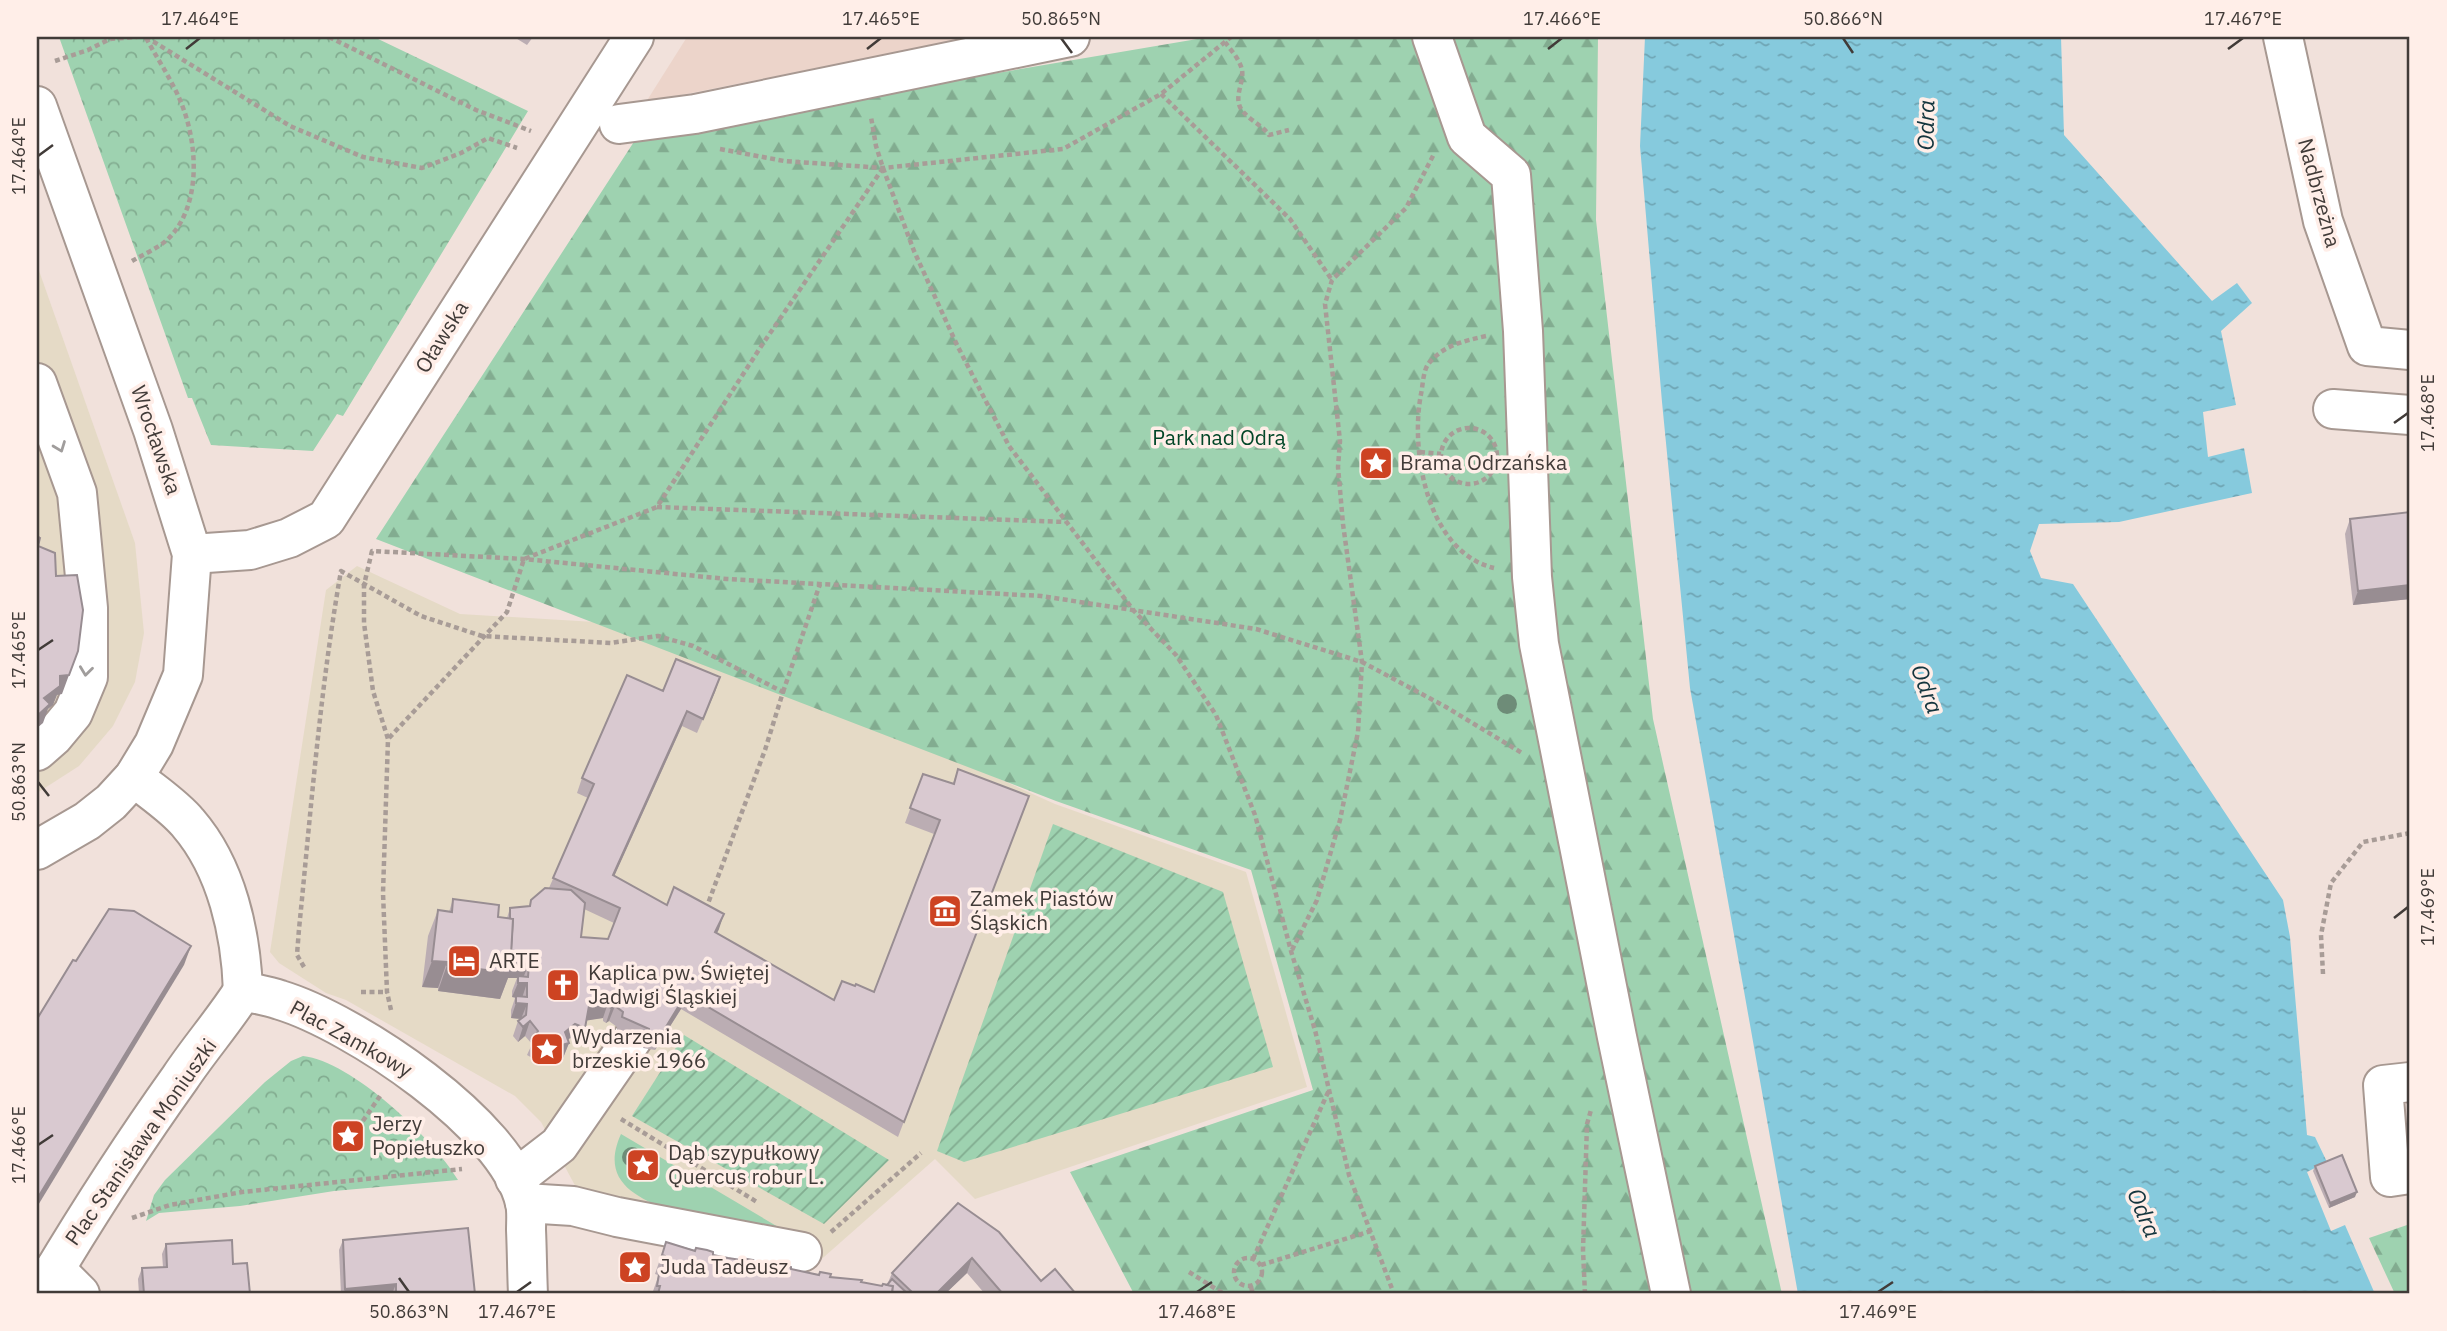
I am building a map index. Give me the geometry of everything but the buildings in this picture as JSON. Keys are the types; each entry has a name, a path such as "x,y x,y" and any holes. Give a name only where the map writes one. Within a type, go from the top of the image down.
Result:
{"street":[{"name":"Oławska","path":"192,554 250,550 289,538 326,519 634,37"},
{"path":"619,124 695,114 1070,37"},
{"path":"1432,37 1467,137 1511,175 1523,331 1532,577 1539,645 1671,1294"},
{"name":"Nadbrzeżna","path":"2283,37 2323,221 2367,346 2410,350"},
{"name":"Wrocławska","path":"37,106 46,157 153,430 192,554 183,675 154,744 134,777 111,802 87,821 37,850"},
{"path":"37,383 77,493 88,608 88,677 73,713 37,751"},
{"path":"2333,409 2410,415"},
{"path":"134,777 187,822 217,867 242,950 243,991"},
{"name":"Plac Zamkowy","path":"243,991 281,1000 319,1016 401,1063 461,1112 493,1145 520,1191"},
{"name":"Plac Stanisława Moniuszki","path":"58,1286 94,1202 243,991"},
{"path":"528,1294 520,1191 559,1145 633,1038"},
{"path":"2384,1085 2390,1177 2410,1174"},
{"path":"520,1191 617,1217 802,1252"}],"path":[{"path":"55,61 110,39 137,37"},
{"path":"146,37 290,126 363,157 422,168 461,153 488,138 518,148"},
{"path":"125,264 167,240 184,219 194,185 192,146 181,101 146,37"},
{"path":"329,37 476,110 529,131"},
{"path":"716,148 784,161 883,168 1063,149 1161,94 1231,37"},
{"path":"1225,42 1237,58 1242,71 1238,103 1243,110 1264,127 1269,135 1289,130"},
{"path":"1161,94 1290,219 1332,280"},
{"path":"1291,951 1317,900 1340,820 1358,732 1362,662 1343,524 1338,467 1340,441 1325,304 1332,280 1406,208 1458,110"},
{"path":"876,146 914,250 957,345 1009,446 1134,611 1176,655 1216,715 1255,815 1315,1030 1349,1175 1394,1294"},
{"path":"657,507 762,345 883,168"},
{"path":"1523,331 1501,332 1445,348 1426,365 1417,418 1420,452 1430,503 1437,521 1450,540 1468,556 1487,566 1532,577"},
{"path":"1465,428 1483,433 1490,439 1496,456 1491,473 1477,483 1468,484 1451,478 1442,463 1441,454 1448,438 1465,428"},
{"path":"1420,452 1441,454"},
{"path":"524,559 657,507 1065,522"},
{"path":"401,1063 387,992 383,893 388,739 373,691 364,623 364,585 372,551 524,559 727,579 1041,596 1256,629 1362,662 1446,707 1565,778"},
{"path":"388,739 507,612 524,559"},
{"path":"313,973 305,969 297,955 323,701 341,571 421,616 482,636 611,643 658,636 694,646 783,692"},
{"path":"702,920 765,750 820,584"},
{"path":"2323,974 2321,935 2331,883 2363,842 2410,833"},
{"path":"357,992 387,992"},
{"path":"1253,1259 1329,1089"},
{"path":"590,1100 759,1204"},
{"path":"1585,1294 1583,1250 1587,1124 1592,1102"},
{"path":"802,1252 823,1240 921,1153"},
{"path":"130,1219 170,1205 242,1192 463,1169"},
{"path":"1261,1265 1371,1231"},
{"path":"1250,1257 1261,1265 1263,1273 1251,1287 1242,1286 1234,1278 1233,1268 1238,1260 1250,1257"},
{"path":"1189,1272 1224,1294"},
{"path":"1251,1287 1253,1294"}],"shaded area":[{"path":"687,37 973,37 646,102"},
{"path":"37,265 135,543 144,633 135,682 113,726 79,766 37,793"},
{"path":"357,566 460,614 661,626 1055,804 1246,872 1307,1087 975,1199 935,1159 816,1264 594,1221 541,1122 515,1096 346,1000 326,993 279,963 270,952 326,590"}],"green space":[{"path":"59,37 374,37 528,111 343,416 337,414 313,451 211,445 192,398 188,398"},
{"name":"Park nad Odrą","path":"1209,37 1598,37 1596,220 1653,719 1782,1294 1134,1294 1070,1172 1313,1090 1251,870 1056,801 376,539 639,134"},
{"path":"1053,824 1223,892 1273,1067 964,1162 937,1151"},
{"path":"684,1035 889,1160 824,1224 632,1116"},
{"path":"303,1056 322,1061 344,1072 390,1105 430,1144 458,1180 334,1191 240,1206 159,1213 146,1221 154,1195 165,1180 265,1082 291,1061"},
{"path":"621,1134 785,1231 704,1224 643,1198 623,1183 617,1174 616,1149"},
{"path":"2410,1224 2410,1294 2395,1294 2369,1238"}],"water":[{"name":"Odra","path":"1645,37 2061,37 2064,135 2212,301 2237,283 2252,303 2221,331 2236,405 2203,412 2208,457 2244,448 2252,493 2119,522 2039,524 2030,551 2041,578 2073,584 2283,900 2290,937 2307,1135 2315,1137 2327,1162 2307,1172 2331,1231 2345,1225 2375,1294 1798,1294 1690,688 1640,146"}],"place":[{"name":"Brama Odrzańska","path":"1376,463"},
{"name":"Zamek Piastów Śląskich","path":"945,911"},
{"name":"ARTE","path":"464,961"},
{"name":"Kaplica pw. Świętej Jadwigi Śląskiej","path":"563,985"},
{"name":"Wydarzenia brzeskie 1966","path":"547,1049"},
{"name":"Jerzy Popiełuszko","path":"348,1136"},
{"name":"Dąb szypułkowy Quercus robur L.","path":"643,1165"},
{"name":"Juda Tadeusz","path":"635,1267"}]}
